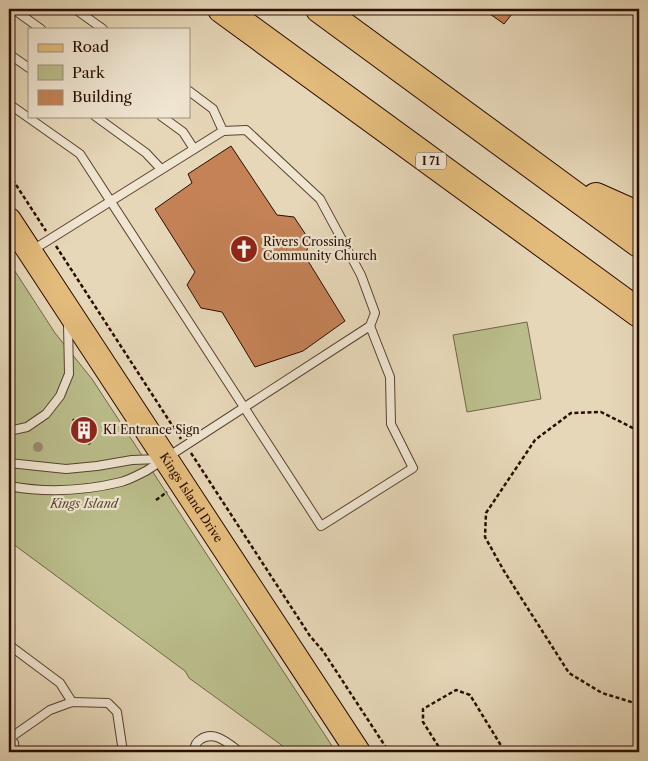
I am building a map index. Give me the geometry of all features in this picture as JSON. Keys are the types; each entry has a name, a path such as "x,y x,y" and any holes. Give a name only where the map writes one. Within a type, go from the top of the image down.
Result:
{"highway":[{"name":"I 71","path":"222,9 639,313"},
{"path":"320,9 639,243"},
{"path":"540,171 632,213 639,218"}],"main road":[{"name":"Kings Island Drive","path":"9,220 358,752"}],"lane":[{"path":"13,9 39,28"},
{"path":"75,9 102,28"},
{"path":"9,54 28,67"},
{"path":"190,92 214,109 223,131"},
{"path":"9,104 28,117"},
{"path":"29,118 80,154 321,526 413,468 391,424 390,377 370,326"},
{"path":"98,118 146,153 161,169"},
{"path":"164,118 184,132 194,148"},
{"path":"9,486 41,490 68,490 122,482 146,472 164,458 244,409 370,326 375,313 361,275 320,199 246,130 223,131 30,252"},
{"path":"9,431 27,427 46,414 60,396 69,374 68,311"},
{"path":"9,463 66,469 132,460 164,458"},
{"path":"9,646 60,683 72,702"},
{"path":"15,752 14,743 10,737 50,710 72,702 108,703 117,712 123,752"},
{"path":"194,752 198,741 204,737 213,736 240,752"}],"path":[{"path":"9,174 40,220"},
{"path":"64,259 172,427"},
{"path":"634,752 639,704 602,692 569,673 504,571 485,537 486,513 535,440 571,413 601,412 639,431"},
{"path":"201,469 310,636 323,651 389,752"},
{"path":"442,752 423,722 423,709 456,690 470,695 505,752"}],"green space":[{"name":"Kings Island","path":"9,262 55,333 92,379 336,752 291,752 189,678 185,671 9,541"},
{"path":"527,322 541,399 467,412 453,335"}],"building":[{"path":"483,9 516,9 504,24"},
{"name":"Rivers Crossing Community Church","path":"231,146 277,215 294,217 310,241 305,256 345,321 303,351 255,367 222,312 201,308 187,285 195,272 155,209 192,183 188,174"},
{"name":"KI Entrance Sign","path":"73,419 80,421 91,438 90,444 88,444 88,438"}],"place":[{"name":"Rivers Crossing Community Church","path":"244,249"},
{"name":"KI Entrance Sign","path":"84,430"}]}
